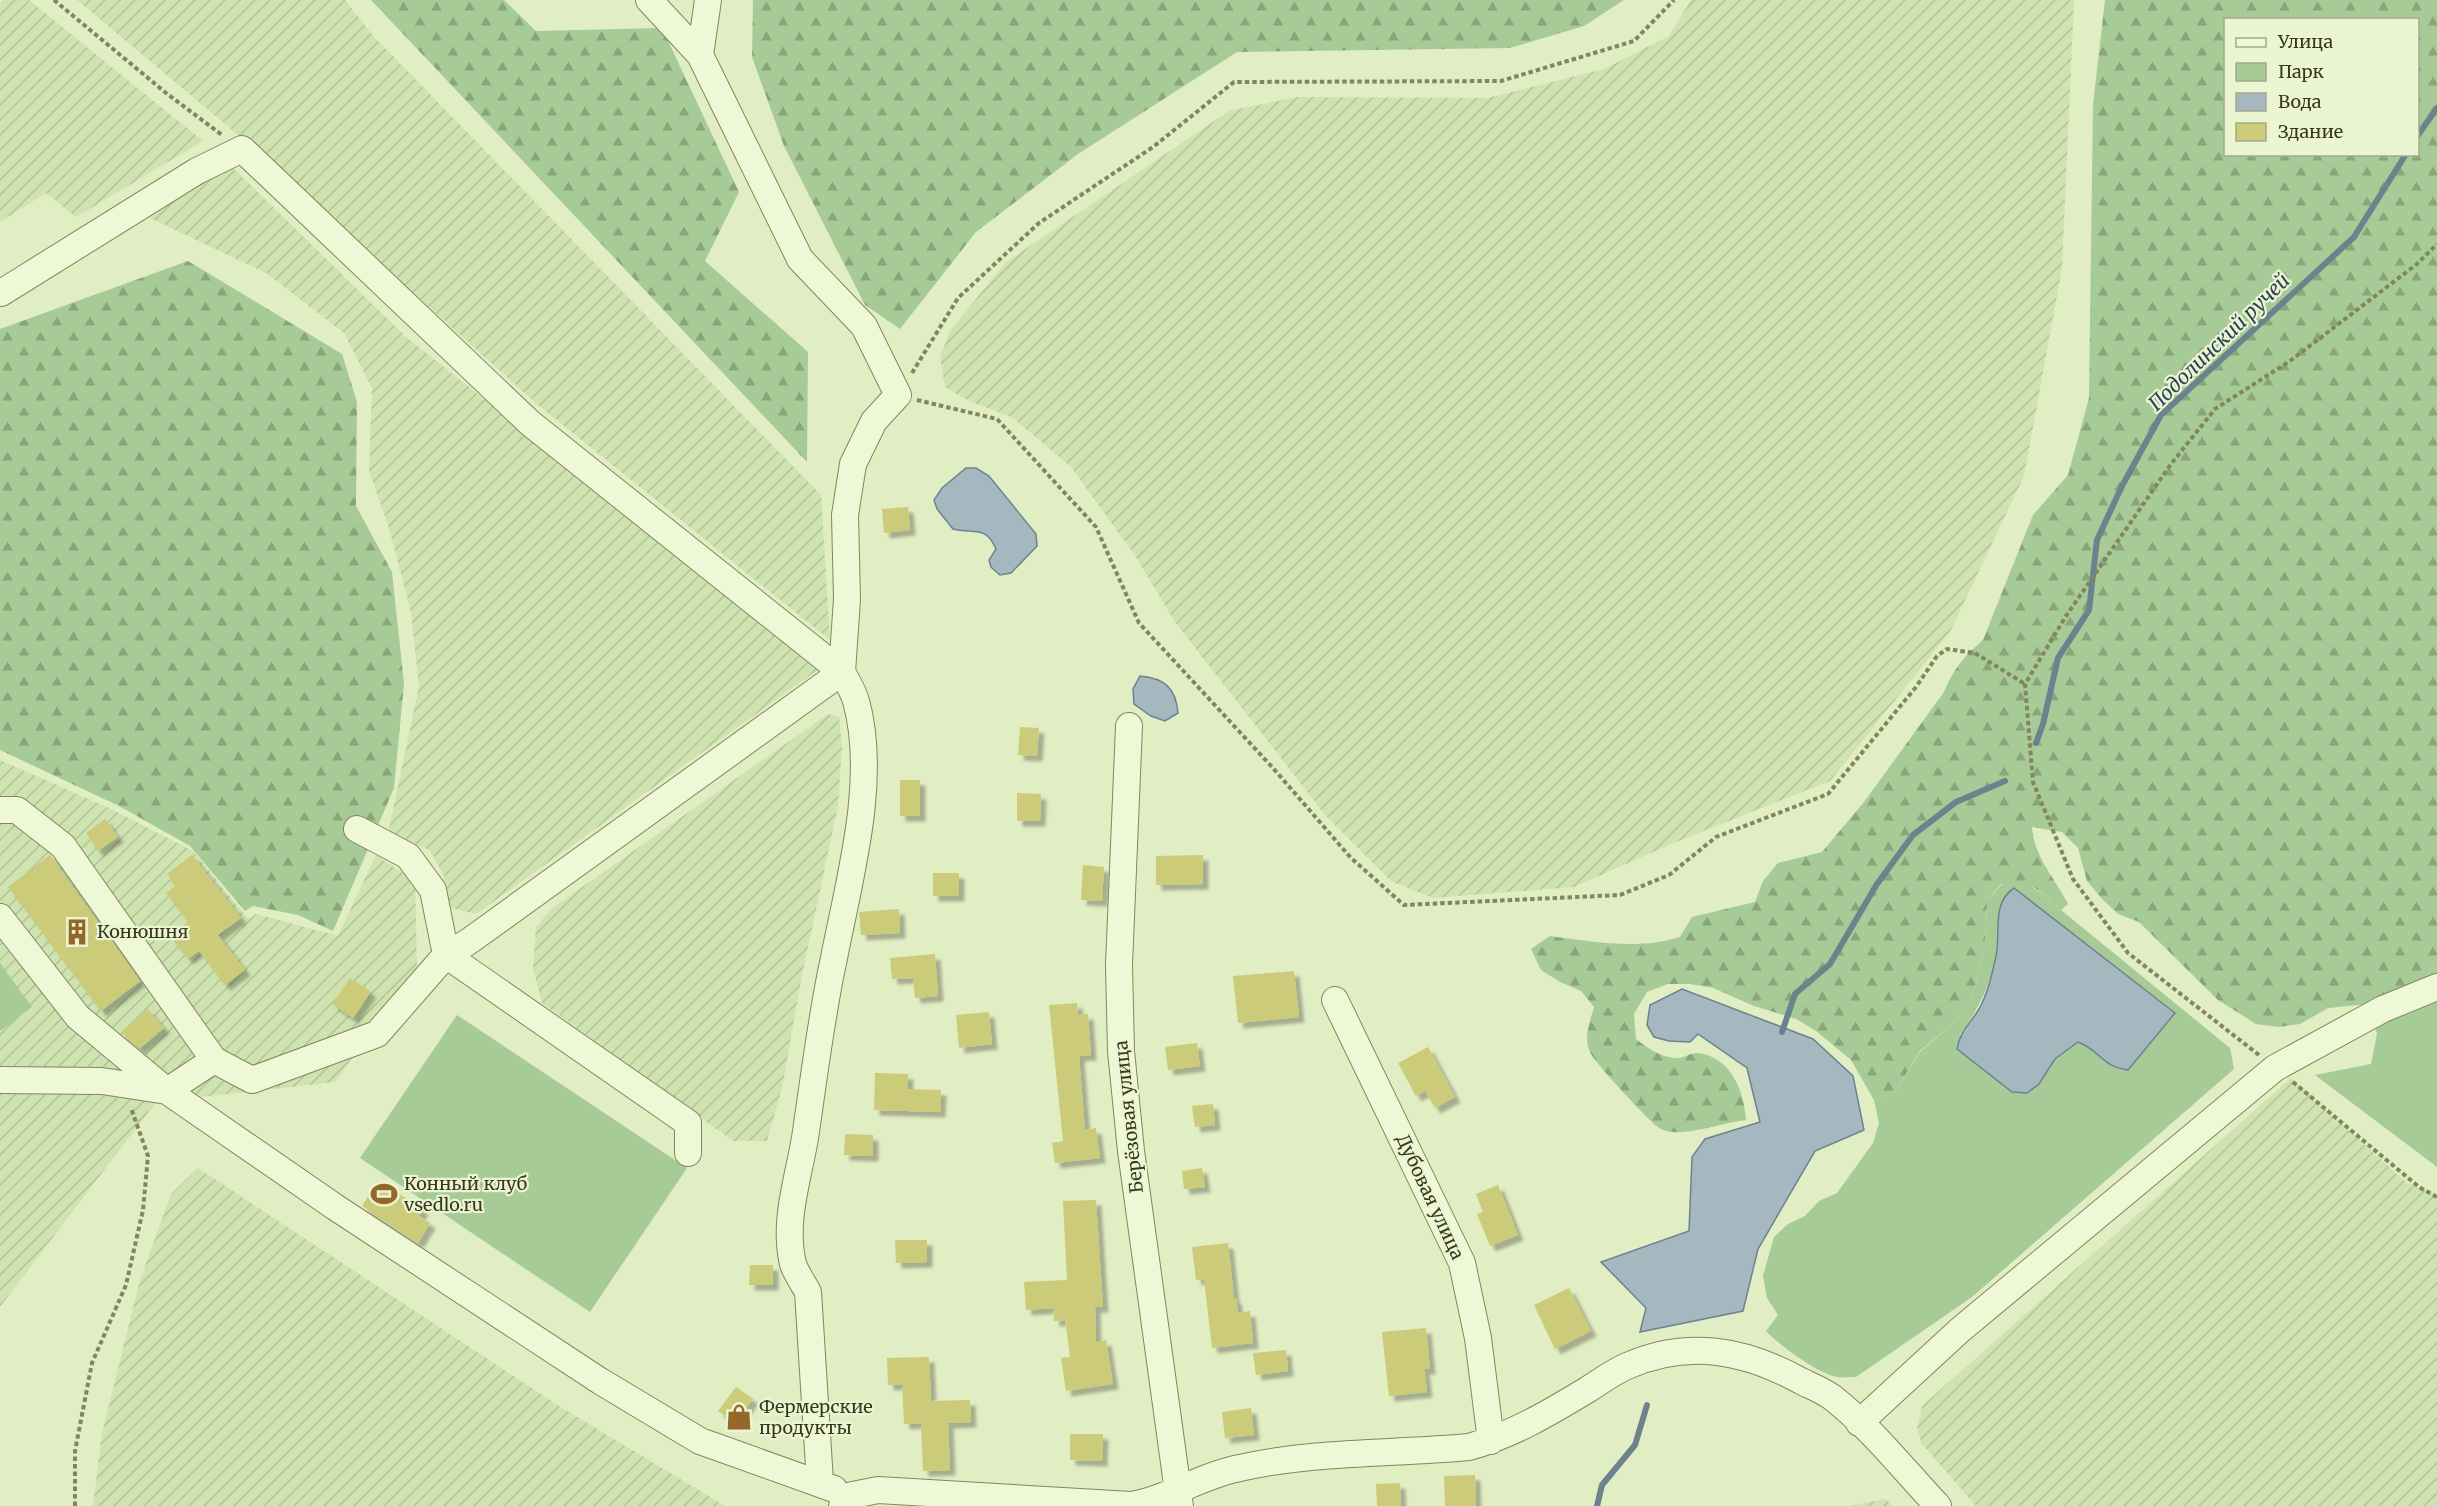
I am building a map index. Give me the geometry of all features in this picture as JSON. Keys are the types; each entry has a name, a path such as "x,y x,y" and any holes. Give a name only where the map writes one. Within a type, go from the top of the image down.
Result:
{"street":[{"path":"649,0 700,55 800,259 864,326 898,395 874,421 853,464 845,515 847,599 842,672"},
{"path":"700,55 708,0"},
{"path":"2,293 197,171 242,149 530,423 842,672 856,700 863,749 861,811 852,875 833,959 803,1151 793,1194 789,1232 794,1266 808,1292 820,1482"},
{"path":"0,810 17,810 63,846 214,1060 252,1080 377,1034 446,955 468,942 842,672"},
{"name":"Берёзовая улица","path":"1129,726 1119,965 1121,1051 1131,1151 1178,1498"},
{"path":"357,830 408,856 433,891 446,955 688,1123 688,1153"},
{"path":"0,917 78,1017 167,1091 335,1207 600,1382 700,1441 820,1482 845,1501 878,1490 1131,1505 1178,1498 1206,1478 1246,1467 1301,1458 1469,1447 1491,1441 1533,1423 1626,1366 1666,1354 1703,1350 1733,1353 1769,1364 1832,1397 1938,1506"},
{"path":"1859,1423 1960,1330 2275,1068 2383,1009 2437,987"},
{"name":"Дубовая улица","path":"1335,1000 1462,1263 1478,1338 1491,1441"},
{"path":"0,1080 102,1081 167,1091 214,1060"}],"path":[{"path":"54,0 166,93 242,149"},
{"path":"1674,0 1634,41 1501,81 1234,82 1153,147 1040,223 958,298 898,395 997,419 1096,527 1139,623 1273,768 1351,858 1404,904 1620,895 1669,875 1716,837 1828,794 1916,687 1937,656 1947,649 1976,652 2025,684"},
{"path":"2437,244 2417,264 2290,361 2215,409 2171,464 2066,616 2025,684 2033,782 2073,879 2128,953 2275,1068 2419,1187 2437,1197"},
{"path":"75,1506 75,1451 92,1363 126,1285 143,1210 148,1156 131,1107 102,1081"}],"green space":[{"path":"3,0 29,0 203,141 76,217 46,193 0,222 0,3"},
{"path":"77,0 345,0 375,38 821,495 830,640 538,405 230,128"},
{"path":"371,0 504,0 536,31 662,28 739,192 705,261 808,352 807,462"},
{"path":"753,0 1624,0 1584,26 1510,48 1237,52 1078,154 976,232 900,329 865,305 784,146 752,57"},
{"path":"1691,0 2074,0 2062,268 2024,476 1950,632 1830,781 1671,844 1574,887 1433,898 1391,881 1326,816 1175,622 1136,557 1071,467 1012,417 969,401 945,387 940,357 950,331 1006,262 1229,111 1297,97 1488,98 1604,69 1669,36"},
{"path":"2105,0 2437,0 2437,955 2426,978 2368,1004 2328,1008 2300,1024 2278,1027 2256,1024 2218,1000 2139,922 2118,914 2102,899 2087,881 2078,848 2062,832 2032,827 2041,858 2068,904 2061,910 2035,888 2001,884 1987,901 1985,944 1975,987 1966,1008 1952,1024 1919,1052 1896,1091 1874,1100 1851,1060 1816,1031 1796,1019 1754,1006 1713,988 1690,984 1668,984 1647,992 1634,1014 1636,1039 1650,1049 1671,1058 1699,1053 1720,1062 1728,1069 1739,1088 1746,1120 1690,1131 1669,1132 1661,1129 1624,1093 1590,1052 1587,1035 1594,1007 1581,991 1541,970 1531,949 1550,936 1616,944 1648,943 1680,937 1692,917 1755,902 1763,881 1778,863 1822,852 1864,802 1944,692 1960,664 1983,640 2033,515 2068,475 2089,398 2093,105"},
{"path":"227,162 406,337 822,667 476,914 448,907 444,876 430,850 388,834 419,686 411,612 389,528 369,471 372,388 344,333 266,273 150,218"},
{"path":"188,261 342,354 357,402 356,506 392,572 404,684 394,788 333,931 298,915 253,906 245,911 190,846 119,806 0,750 0,329"},
{"path":"828,714 839,717 842,747 838,806 802,975 782,1088 767,1141 733,1141 542,1003 533,968 536,927 551,909"},
{"path":"0,760 109,808 193,851 248,919 256,914 338,936 376,855 415,881 417,967 335,1082 156,1102 0,1307"},
{"path":"2025,883 2045,895 2230,1048 2234,1069 1972,1297 1856,1377 1829,1375 1799,1358 1766,1331 1778,1315 1767,1298 1763,1276 1774,1237 1788,1224 1805,1216 1819,1201 1837,1193 1873,1143 1879,1123 1874,1100 1896,1091 1919,1053 1952,1024 1966,1008 1975,987 1985,944 1987,901 2002,884","holes":["1997,924 2105,961 2175,1013 2101,1059 2092,1047 2079,1041 2055,1059 1960,1035 1989,983 1996,955"]},
{"path":"2437,955 2437,1167 2315,1075 2371,1064 2377,1034 2368,1004 2426,978"},
{"path":"0,963 32,1007 0,1031"},
{"path":"457,1015 687,1168 590,1312 360,1158"},
{"path":"2291,1078 2407,1183 2437,1195 2437,1506 1976,1506 1922,1444 1917,1429 1922,1406"},
{"path":"198,1168 559,1406 725,1506 93,1506 102,1433 140,1280 171,1194"},
{"path":"1886,1499 1892,1506 1850,1506"}],"water":[{"path":"966,468 976,468 989,476 1036,534 1037,546 1011,573 1000,575 991,567 989,560 996,549 988,536 979,532 953,529 937,509 934,500 942,488"},
{"path":"1140,676 1156,679 1167,686 1175,697 1178,713 1165,721 1151,716 1134,704 1133,689"},
{"path":"2014,888 2175,1013 2128,1070 2106,1062 2078,1042 2055,1059 2039,1084 2027,1093 2012,1092 1957,1049 1963,1032 1979,1009 1987,990 1996,956 1998,919 2002,902"},
{"path":"1682,989 1813,1039 1853,1076 1864,1130 1815,1151 1758,1249 1743,1311 1640,1332 1646,1308 1601,1262 1689,1231 1692,1157 1705,1139 1760,1122 1747,1068 1698,1034 1690,1042 1669,1041 1654,1037 1647,1025 1650,1005"}],"building":[{"path":"908,507 910,530 884,533 882,509"},
{"path":"1020,727 1039,728 1037,756 1018,755"},
{"path":"900,780 920,780 920,816 900,816"},
{"path":"1017,793 1041,794 1040,821 1017,821"},
{"path":"105,819 118,837 98,851 86,833"},
{"name":"Конюшня","path":"50,855 140,981 101,1011 8,887"},
{"path":"192,855 241,918 218,935 245,970 225,985 199,951 188,959 170,936 188,922 166,893 175,886 167,874"},
{"path":"1203,855 1203,884 1156,885 1156,856"},
{"path":"1083,865 1104,867 1102,901 1081,900"},
{"path":"933,873 959,873 959,896 933,896"},
{"path":"899,909 900,933 861,935 859,912"},
{"path":"935,954 938,996 915,998 913,978 892,979 890,958"},
{"path":"1294,971 1299,1017 1238,1023 1233,976"},
{"path":"350,978 371,992 353,1018 332,1004"},
{"path":"1077,1003 1078,1015 1088,1014 1091,1055 1079,1056 1085,1130 1096,1128 1100,1158 1055,1163 1052,1143 1063,1141 1049,1005"},
{"path":"148,1009 164,1028 139,1049 121,1032"},
{"path":"989,1012 992,1044 959,1048 956,1015"},
{"path":"1197,1043 1200,1066 1168,1070 1165,1047"},
{"path":"1428,1047 1455,1097 1435,1108 1425,1091 1416,1096 1398,1063"},
{"path":"875,1073 908,1074 908,1089 941,1090 940,1112 874,1110"},
{"path":"1213,1104 1215,1125 1195,1127 1192,1106"},
{"path":"845,1134 873,1135 873,1156 844,1155"},
{"path":"1202,1168 1205,1187 1184,1189 1182,1171"},
{"path":"1498,1185 1518,1235 1490,1246 1477,1214 1483,1212 1476,1194"},
{"path":"386,1186 423,1209 419,1216 430,1223 418,1243 362,1206 374,1187 382,1192"},
{"path":"1096,1200 1103,1307 1095,1307 1096,1342 1106,1340 1113,1384 1066,1391 1061,1358 1070,1357 1065,1320 1054,1321 1053,1308 1026,1310 1024,1282 1067,1280 1063,1201"},
{"path":"895,1240 927,1240 927,1262 896,1263"},
{"path":"1228,1243 1234,1298 1236,1298 1238,1313 1250,1311 1253,1343 1212,1348 1204,1279 1196,1280 1192,1247"},
{"path":"750,1265 773,1265 773,1285 749,1285"},
{"path":"1569,1288 1591,1331 1555,1349 1534,1305"},
{"path":"1426,1328 1430,1369 1424,1369 1427,1392 1389,1396 1382,1332"},
{"path":"1286,1350 1288,1371 1256,1375 1253,1353"},
{"path":"929,1357 931,1401 970,1400 971,1422 948,1423 950,1470 923,1471 921,1423 904,1424 902,1384 888,1385 887,1358"},
{"path":"736,1387 753,1399 735,1423 718,1411"},
{"path":"1251,1408 1254,1435 1225,1438 1222,1412"},
{"path":"1070,1434 1103,1434 1102,1461 1070,1460"},
{"path":"1475,1475 1476,1506 1445,1506 1444,1476"},
{"path":"1400,1483 1401,1506 1377,1506 1376,1484"}],"waterway":[{"name":"Подолинский ручей","path":"2419,134 2437,108"},
{"name":"Подолинский ручей","path":"2036,743 2043,724 2058,658 2089,610 2097,540 2122,486 2161,415 2354,237 2405,156"},
{"name":"Подолинский ручей","path":"1782,1032 1795,994 1830,964 1877,884 1913,835 1956,802 2005,781"},
{"name":"Подолинский ручей","path":"1597,1506 1602,1485 1635,1445 1647,1405"}],"place":[{"name":"Конюшня","path":"77,932"},
{"name":"Конный клуб vsedlo.ru","path":"384,1194"},
{"name":"Фермерские продукты","path":"739,1417"}]}
